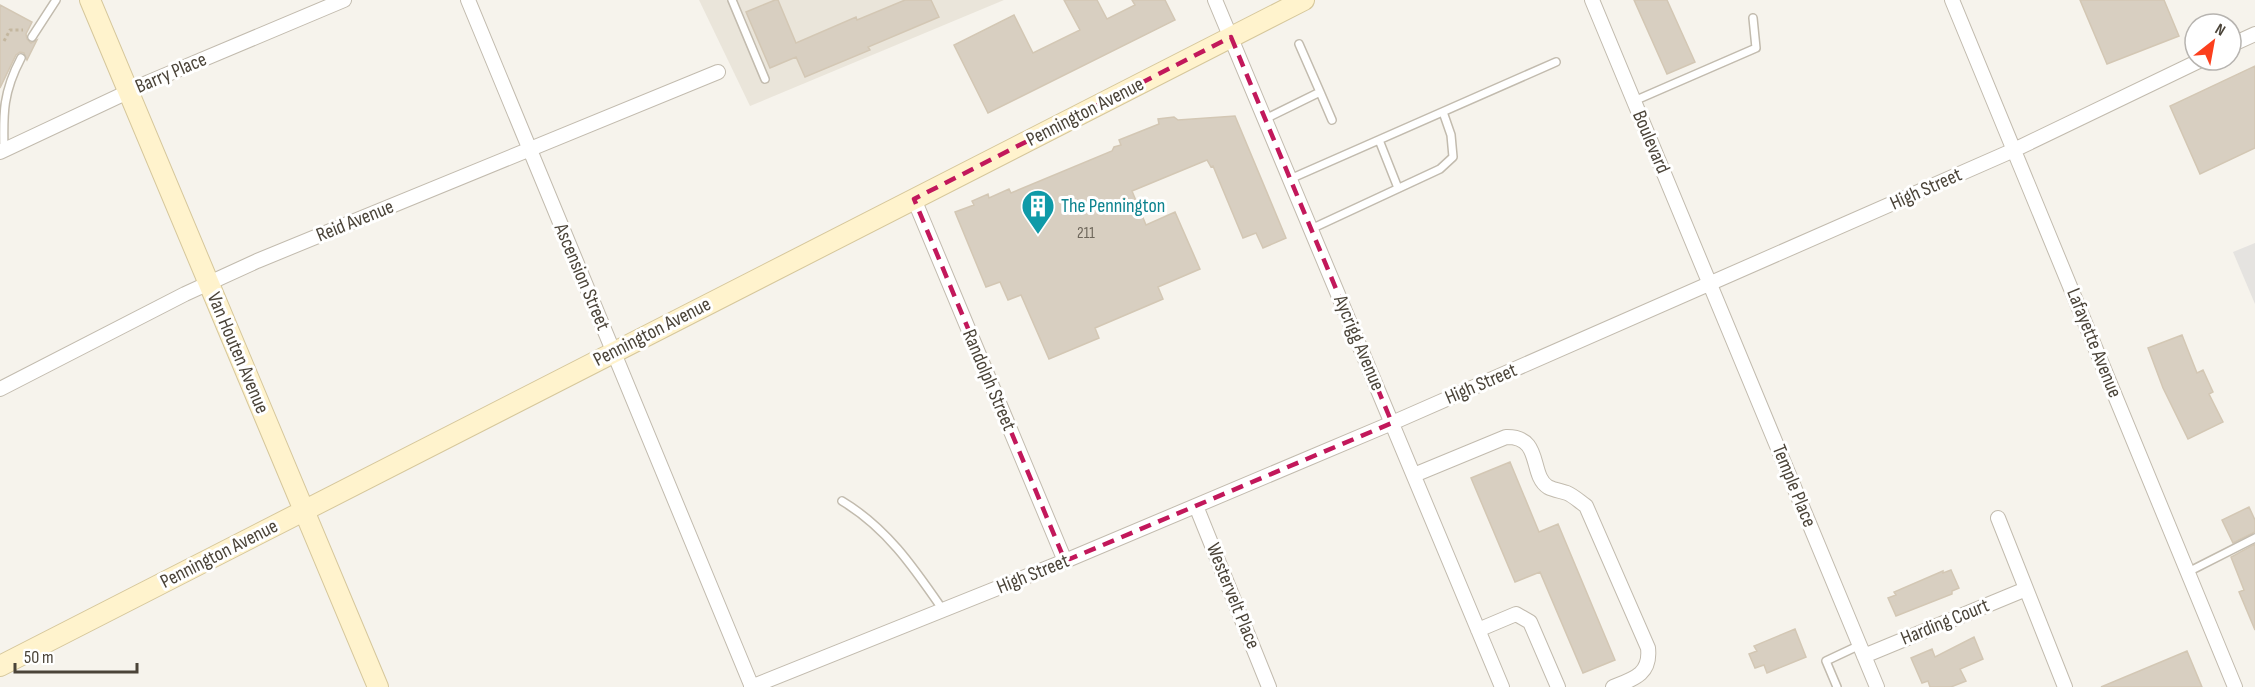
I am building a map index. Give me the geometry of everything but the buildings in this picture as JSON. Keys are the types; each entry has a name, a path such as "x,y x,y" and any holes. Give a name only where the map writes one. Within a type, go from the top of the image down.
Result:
{"street":[{"name":"Van Houten Avenue","path":"90,0 378,687"},
{"name":"Barry Place","path":"2,151 129,91 344,0"},
{"name":"Ascension Street","path":"468,0 752,687"},
{"name":"Aycrigg Avenue","path":"1215,0 1502,687"},
{"name":"Pennington Avenue","path":"0,666 1304,0"},
{"name":"Boulevard","path":"1592,0 1711,285"},
{"name":"Lafayette Avenue","path":"1952,0 2235,687"},
{"name":"High Street","path":"752,687 1065,561 1392,423 1711,285 2014,150 2183,69"},
{"name":"Reid Avenue","path":"0,389 208,283 257,261 718,72"},
{"name":"Randolph Street","path":"914,199 1065,561"},
{"name":"Temple Place","path":"1711,285 1877,687"},
{"path":"1414,476 1506,437 1513,437 1522,440 1529,447 1548,487 1567,493 1587,506 1648,648 1648,664 1637,677 1613,687"},
{"name":"Westervelt Place","path":"1196,506 1269,687"},
{"path":"1998,519 2066,687"},
{"name":"Harding Court","path":"1862,651 2026,589"},
{"path":"1478,630 1516,614 1525,618 1530,622 1558,687"}],"lane":[{"path":"32,37 56,0"},
{"path":"732,0 765,80"},
{"path":"1634,101 1756,48 1753,18"},
{"path":"1299,44 1332,120"},
{"path":"2,151 3,112 8,87 21,58"},
{"path":"1290,179 1556,62"},
{"path":"1265,119 1320,92"},
{"path":"1311,229 1440,169 1453,157 1451,135 1443,112"},
{"path":"1379,140 1398,188"},
{"path":"842,501 872,522 901,550 943,610"},
{"path":"2188,572 2255,538"},
{"path":"1837,687 1826,661 1862,651"}],"path":[{"path":"4,41 10,30"}],"highlighted area":[{"path":"1231,37 1392,423 1065,561 914,199"}],"shaded area":[{"path":"699,0 1004,0 750,106"},
{"path":"2255,243 2255,304 2233,252"}],"place":[{"name":"The Pennington","path":"1038,235"}]}
